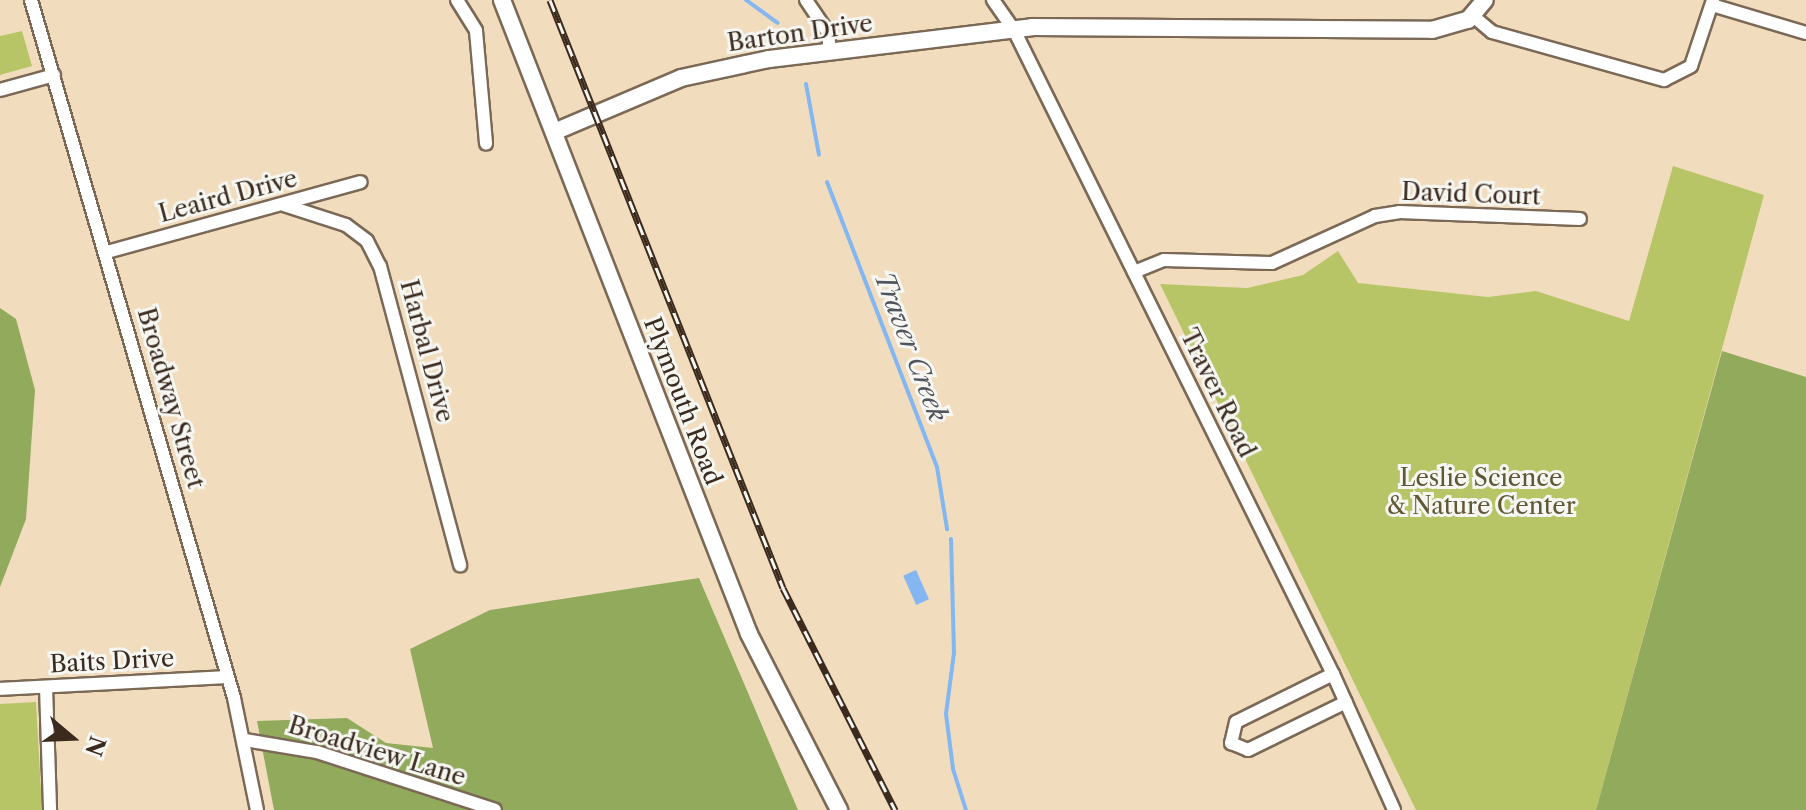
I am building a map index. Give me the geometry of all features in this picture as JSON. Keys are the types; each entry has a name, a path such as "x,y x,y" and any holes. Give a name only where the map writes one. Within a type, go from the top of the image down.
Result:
{"main road":[{"name":"Plymouth Road","path":"502,0 749,634 839,810"},
{"path":"1473,16 1485,0"},
{"name":"Barton Drive","path":"554,132 681,78 830,52 1014,30 1432,30 1473,16"}],"street":[{"name":"Broadway Street","path":"31,0 107,252 245,740 257,810"},
{"path":"457,0 476,31 486,144"},
{"path":"806,0 828,33 830,52"},
{"name":"Traver Road","path":"993,0 1014,30 1134,272 1333,674 1394,810"},
{"path":"1473,16 1492,32 1664,80 1678,78 1691,66 1713,3 1806,33"},
{"path":"0,90 54,75"},
{"name":"Leaird Drive","path":"107,252 361,182"},
{"name":"Harbal Drive","path":"284,205 346,225 367,241 380,266 460,565"},
{"name":"David Court","path":"1134,272 1164,260 1272,263 1375,216 1399,212 1580,219"},
{"path":"1333,674 1236,722 1231,743 1248,750 1346,702"},
{"name":"Baits Drive","path":"0,689 227,677"},
{"path":"46,687 50,810"},
{"name":"Broadview Lane","path":"245,740 317,752 495,810"}],"green space":[{"path":"22,31 32,66 0,75 0,36"},
{"name":"Leslie Science & Nature Center","path":"1673,166 1764,195 1596,810 1416,810 1160,284 1247,288 1303,275 1338,251 1358,283 1488,297 1536,291 1629,321"},
{"path":"0,308 16,319 35,390 26,519 0,587"},
{"path":"1722,351 1806,377 1806,810 1596,810"},
{"path":"699,578 798,810 274,810 257,721 347,718 386,743 433,748 410,649 490,610"},
{"path":"36,702 42,810 0,810 0,704"}],"water":[{"path":"916,570 929,599 916,605 903,576"}],"waterway":[{"name":"Traver Creek","path":"746,0 778,23"},
{"name":"Traver Creek","path":"806,84 819,155"},
{"name":"Traver Creek","path":"827,182 937,467 947,529"},
{"name":"Traver Creek","path":"951,539 954,653 946,714 953,769 966,810"}],"railway":[{"path":"550,0 783,588 895,810"}]}
